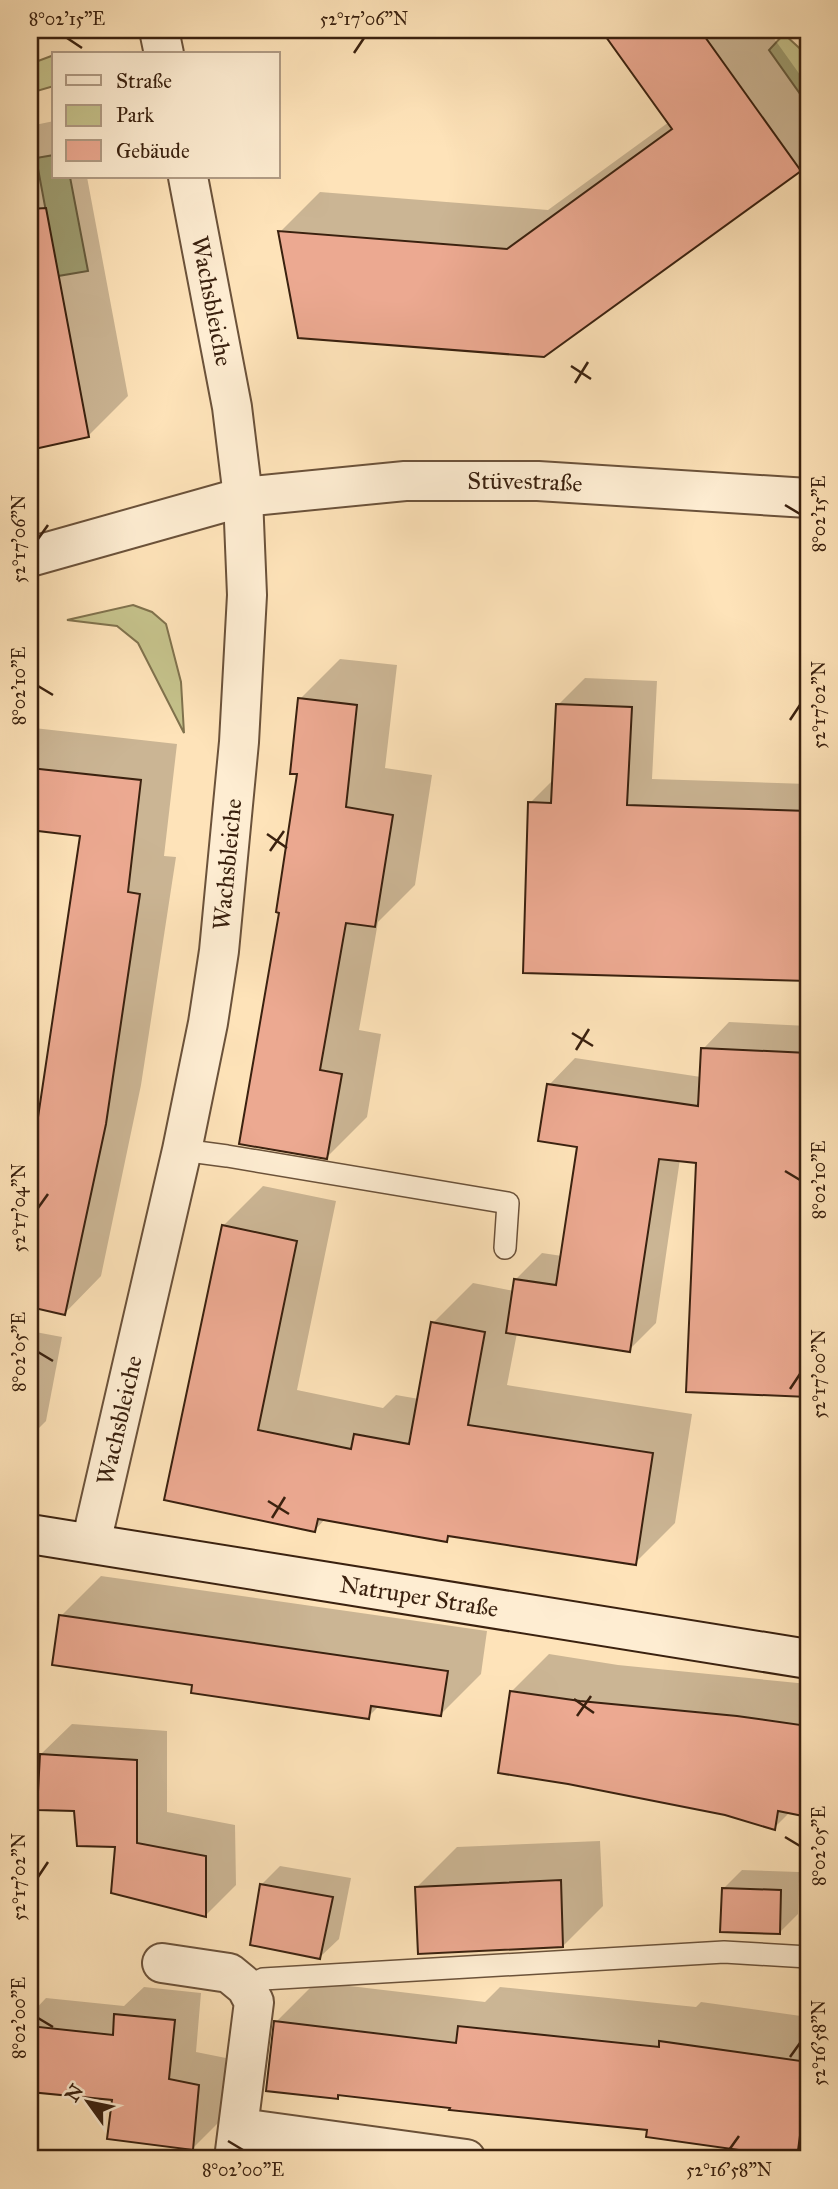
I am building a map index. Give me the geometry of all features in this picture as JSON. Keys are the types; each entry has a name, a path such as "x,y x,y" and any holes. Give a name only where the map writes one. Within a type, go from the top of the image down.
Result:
{"street":[{"path":"159,30 164,52"},
{"name":"Wachsbleiche","path":"91,1543 182,1150 208,1023 219,951 239,742 247,596 243,497 232,407 188,178"},
{"name":"Stüvestraße","path":"30,557 243,497 337,486 418,481 538,481 808,498"},
{"name":"Natruper Straße","path":"30,1534 808,1659"},
{"path":"162,1964 229,1973 246,1986 254,2002 236,2144 466,2159"}],"lane":[{"path":"182,1150 508,1203 505,1248"},
{"path":"246,1986 263,1979 711,1953 808,1957"}],"green space":[{"path":"784,34 808,56 808,105 769,50"},
{"path":"52,56 52,87 30,93 30,64"},
{"path":"52,155 52,178 70,178 88,271 58,276 36,158"},
{"path":"133,605 152,612 166,624 181,682 184,733 138,643 117,626 67,620"}],"building":[{"path":"601,30 700,30 801,171 544,357 298,338 278,231 507,249 672,129"},
{"path":"46,208 89,437 30,450 30,209"},
{"path":"298,698 357,705 346,807 393,815 375,927 346,923 320,1070 342,1074 327,1159 239,1144 279,913 276,912 297,774 290,774"},
{"path":"556,704 632,707 627,805 808,811 808,981 523,973 528,802 551,803"},
{"path":"30,768 141,780 128,892 140,894 106,1124 65,1315 30,1307 30,1144 34,1144 80,836 30,830"},
{"path":"701,1048 808,1053 808,1397 686,1392 696,1163 659,1159 630,1352 506,1333 514,1279 556,1285 577,1147 538,1141 547,1084 698,1106"},
{"path":"222,1225 297,1241 258,1430 351,1449 354,1434 409,1444 431,1322 485,1332 468,1425 653,1453 636,1565 448,1536 447,1542 318,1519 315,1532 164,1500"},
{"path":"59,1615 448,1671 441,1716 371,1706 369,1719 191,1693 192,1685 52,1665"},
{"path":"510,1691 808,1726 808,1817 778,1811 775,1830 725,1815 498,1773"},
{"path":"40,1754 137,1760 137,1843 206,1856 206,1917 111,1893 115,1847 77,1846 74,1811 37,1810"},
{"path":"561,1880 563,1947 418,1954 415,1887"},
{"path":"260,1884 333,1897 320,1959 250,1945"},
{"path":"722,1888 781,1890 780,1934 720,1932"},
{"path":"114,2014 175,2020 169,2079 199,2085 193,2150 107,2139 112,2100 30,2092 30,2026 113,2035"},
{"path":"274,2021 456,2043 458,2026 659,2047 659,2041 808,2062 797,2158 646,2137 647,2130 449,2110 450,2108 338,2095 338,2099 266,2091"}],"railway":[{"path":"30,36 49,30"}]}
